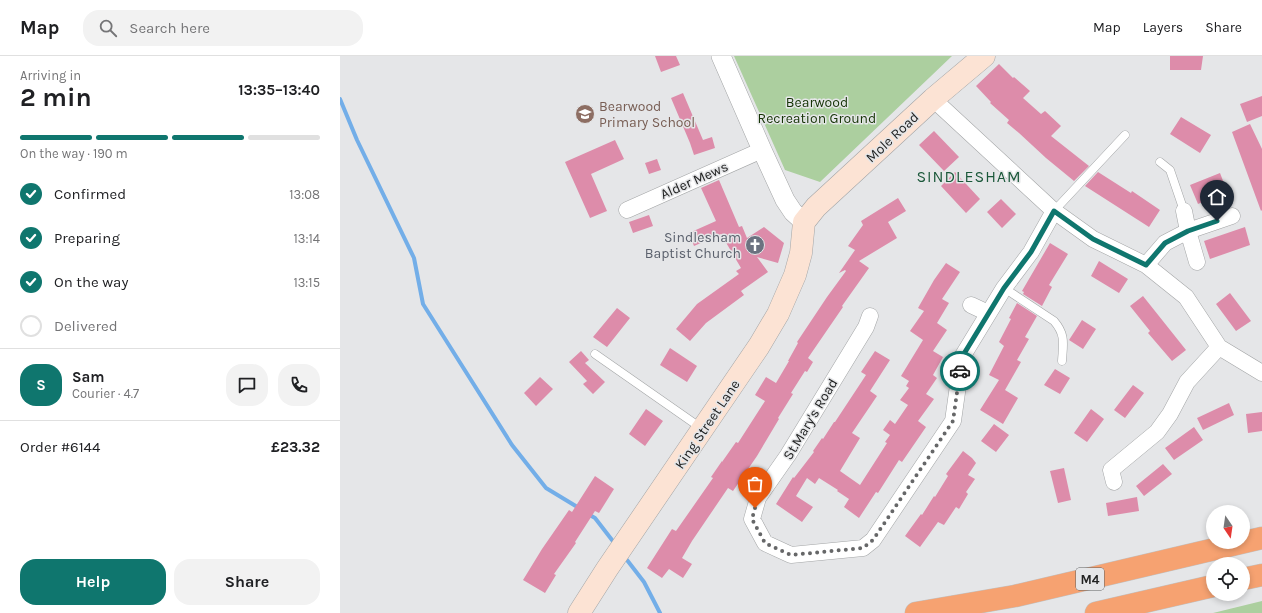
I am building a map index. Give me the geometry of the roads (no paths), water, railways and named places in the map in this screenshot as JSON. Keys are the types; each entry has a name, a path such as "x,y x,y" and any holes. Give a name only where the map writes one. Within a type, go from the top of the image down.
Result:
{"highway":[{"name":"M4","path":"916,613 1015,596 1262,538"},
{"path":"1250,578 1262,575"},
{"name":"M4","path":"1096,613 1206,588"}],"main road":[{"name":"Mole Road","path":"804,222 816,207 933,99 984,56"},
{"name":"King Street Lane","path":"579,613 607,569 704,429 759,346 778,314 796,275 801,254 804,222"}],"street":[{"path":"721,56 785,200 793,212 804,222"},
{"path":"933,99 1054,211 1093,239 1146,265 1186,297 1219,347 1262,373"},
{"name":"Alder Mews","path":"627,210 762,150"},
{"name":"St.Mary's Road","path":"871,325 788,455 758,498 752,519 765,543 791,555 863,548 873,540 953,421 962,357 1004,288 1031,252 1054,211"},
{"path":"1184,211 1197,262"},
{"path":"1146,265 1165,243 1188,231 1232,216"},
{"path":"971,305 988,313"},
{"path":"1107,475 1157,432 1170,414 1187,382 1219,347"}],"lane":[{"path":"1054,211 1125,135"},
{"path":"1160,162 1171,172 1184,211"},
{"path":"1004,288 1054,321 1060,328 1064,339 1062,361"},
{"path":"595,354 704,429"}],"waterway":[{"path":"340,99 357,140 414,258 423,304 512,445 546,488 579,508"},
{"path":"588,514 595,518 612,540"},
{"path":"627,560 644,582 660,613"}],"place":[{"name":"Bearwood Primary School","path":"585,114"},
{"name":"Sindlesham Baptist Church","path":"755,245"}],"district":[{"name":"SINDLESHAM","path":"969,176"}],"park label":[{"name":"Bearwood Recreation Ground","path":"817,110"}]}
